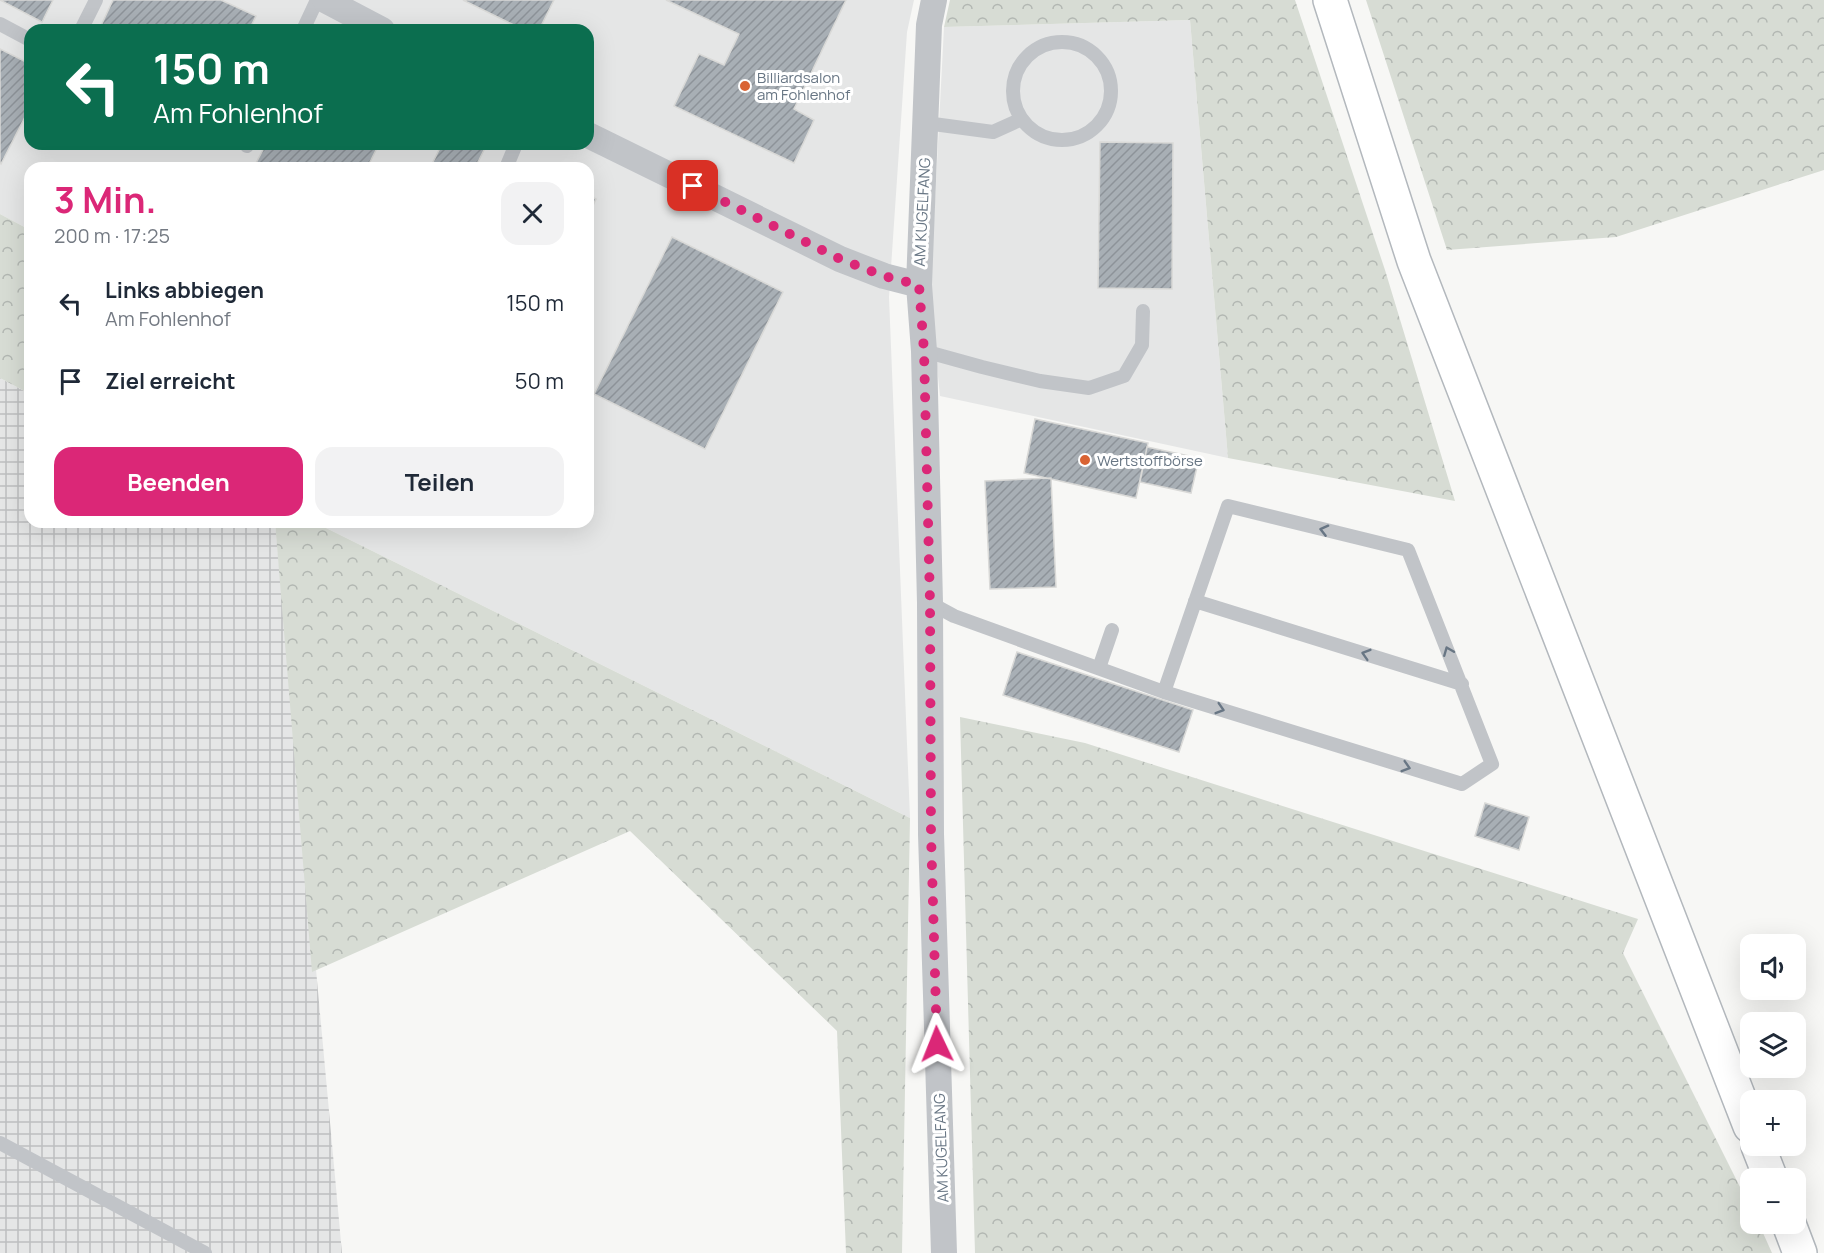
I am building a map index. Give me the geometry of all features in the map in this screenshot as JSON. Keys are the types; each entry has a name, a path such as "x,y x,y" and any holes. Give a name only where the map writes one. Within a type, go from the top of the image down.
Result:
{"main road":[{"path":"1330,0 1414,261 1740,1100"},
{"path":"1793,1234 1800,1253"}],"street":[{"name":"AM KUGELFANG","path":"934,0 929,25 919,285 924,351 930,603 931,834 944,1253"},
{"path":"330,2 371,24"},
{"path":"594,138 840,259 884,276 919,285"}],"lane":[{"path":"84,24 96,0"},
{"path":"309,24 330,2"},
{"path":"0,24 24,37"},
{"path":"1067,41 1083,45 1106,67 1111,83 1111,100 1106,115 1095,128 1081,137 1065,140 1048,138 1033,131 1022,119 1014,105 1012,88 1016,73 1024,59 1036,48 1051,42 1067,41"},
{"path":"926,123 993,132 1022,119"},
{"path":"924,351 1040,381 1089,388 1124,376 1142,345 1143,311"},
{"path":"930,603 954,616 1164,692 1462,784 1492,764 1408,550 1228,506 1164,692"},
{"path":"1196,601 1462,684"},
{"path":"1099,668 1112,630"},
{"path":"0,1143 205,1253"}],"shaded area":[{"path":"0,0 914,0 907,32 889,297 910,818 326,528 594,528 594,162 24,162 24,227 0,214"},
{"path":"1190,20 1228,458 940,396 930,299 944,27"},
{"path":"0,378 24,391 24,528 276,528 342,1253 0,1253"}],"green space":[{"path":"950,0 1295,0 1385,270 1455,501 1228,458 1190,20 944,27"},
{"path":"1366,0 1824,0 1824,170 1616,237 1447,250"},
{"path":"0,214 24,227 24,391 0,378"},
{"path":"275,528 326,528 910,818 902,1253 846,1253 837,1031 630,831 312,972"},
{"path":"960,717 1085,743 1638,919 1623,953 1740,1187 1740,1234 1763,1234 1772,1253 975,1253"}],"building":[{"path":"0,0 53,0 42,22"},
{"path":"113,0 221,0 256,16 252,24 102,24"},
{"path":"463,0 554,0 542,24 512,24"},
{"name":"Billiardsalon am Fohlenhof","path":"666,0 846,0 794,109 814,120 794,163 674,106 699,54 724,65 739,34"},
{"path":"0,49 24,61 24,119 0,163"},
{"path":"1100,142 1173,143 1172,289 1098,288"},
{"path":"263,150 376,150 370,162 257,162"},
{"path":"439,150 484,150 478,162 433,162"},
{"path":"672,237 783,292 705,449 594,394"},
{"name":"Wertstoffbörse","path":"1035,419 1148,443 1136,498 1024,473"},
{"path":"1147,447 1199,458 1191,493 1140,482"},
{"path":"1051,478 1056,587 990,589 985,481"},
{"path":"1017,652 1193,710 1179,752 1003,695"},
{"path":"1485,803 1529,817 1519,850 1475,836"}],"place":[{"name":"Billiardsalon am Fohlenhof","path":"745,86"},
{"name":"Wertstoffbörse","path":"1085,460"}],"route":[{"path":"693,186 840,259 884,276 919,285 924,351 930,603 931,834 937,1044"}]}
